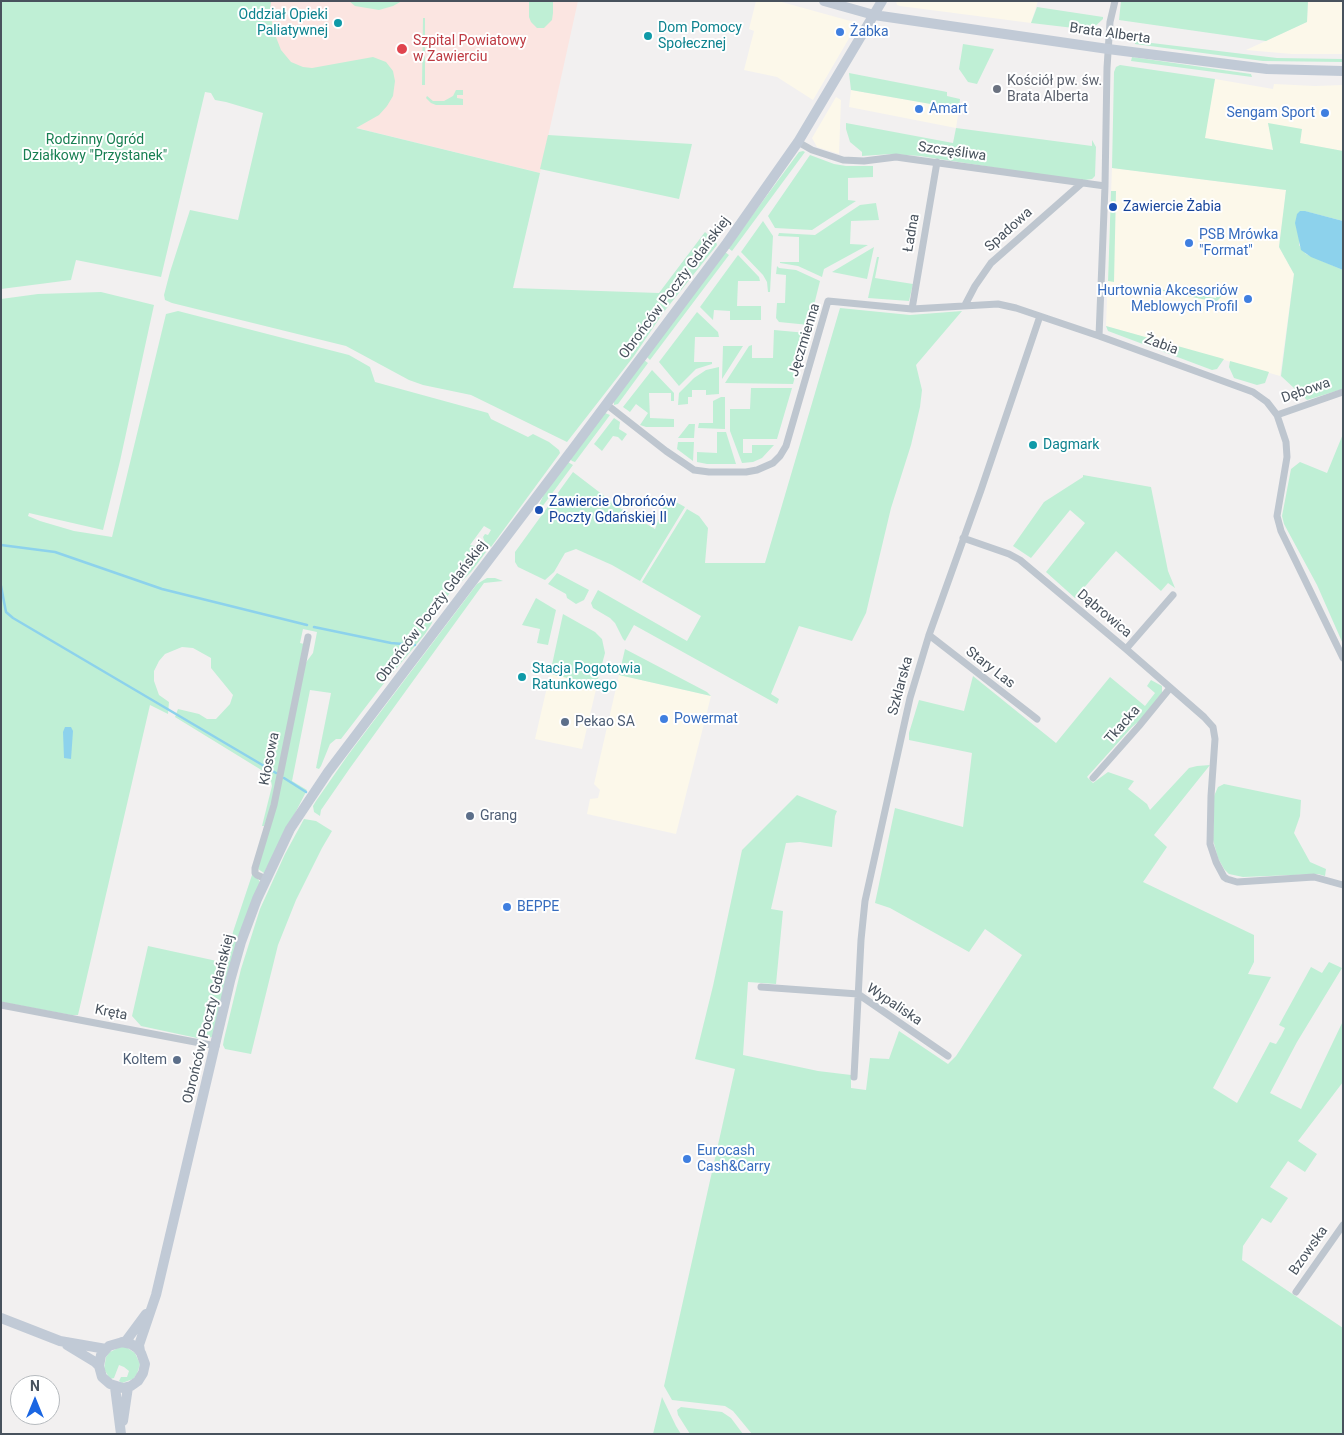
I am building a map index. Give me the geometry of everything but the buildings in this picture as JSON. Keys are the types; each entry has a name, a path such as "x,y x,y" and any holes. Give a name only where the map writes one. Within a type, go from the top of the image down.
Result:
{"street":[{"name":"Brata Alberta","path":"824,1 874,15 1108,48 1267,69 1343,71"},
{"name":"Obrońców Poczty Gdańskiej","path":"140,1350 139,1345 158,1287 230,981 241,942 266,879 290,829 316,787 727,243 798,142 882,1"},
{"path":"1099,336 1108,48 1110,22 1115,1"},
{"name":"Szczęśliwa","path":"798,142 812,150 843,160 864,161 896,157 1105,186"},
{"name":"Ładna","path":"912,309 937,162"},
{"name":"Spadowa","path":"965,305 991,263 1082,184"},
{"name":"Jęczmienna","path":"606,404 666,451 694,470 709,472 757,470 773,463 786,446 828,301 912,309 998,304 1016,308 1099,336"},
{"name":"Szklarska","path":"854,1077 861,940 865,902 910,698 929,635 1040,316"},
{"name":"Żabia","path":"1099,336 1253,392 1267,402 1277,414 1286,442 1287,456 1277,516 1281,531 1343,658"},
{"name":"Dębowa","path":"1277,414 1343,392"},
{"name":"Dąbrowica","path":"963,538 1009,554 1020,560 1126,649 1204,718 1214,733 1210,844 1216,862 1227,880 1237,882 1314,877 1342,884"},
{"path":"1126,649 1173,595"},
{"name":"Stary Las","path":"929,635 1037,719"},
{"name":"Kłosowa","path":"266,879 255,873 255,868 274,805 308,637"},
{"name":"Tkacka","path":"1093,778 1170,688"},
{"name":"Wypaliska","path":"761,987 858,994 948,1056"},
{"name":"Kręta","path":"1,1005 216,1046"},
{"name":"Bzowska","path":"1296,1292 1343,1225"},
{"name":"Obrońców Poczty Gdańskiej","path":"122,1342 128,1339 151,1308"},
{"path":"1,1318 60,1341 99,1366"},
{"path":"60,1341 106,1349"},
{"path":"122,1342 134,1345 140,1350 144,1361 143,1373 138,1381 128,1387 115,1387 106,1381 100,1372 99,1366 101,1355 106,1349 122,1342"},
{"path":"115,1387 121,1430"},
{"path":"121,1430 128,1387"}],"shaded area":[{"name":"Szpital Powiatowy w Zawierciu","path":"249,1 578,1 540,173 226,96"},
{"path":"756,1 778,1 854,22 855,28 813,100 777,77 744,70 754,31 749,29"},
{"path":"896,1 1038,1 1031,23 900,6 897,5"},
{"path":"1308,1 1343,1 1343,54 1292,54 1246,50 1307,22"},
{"path":"1215,79 1273,89 1274,84 1343,85 1343,151 1299,143 1268,123 1274,150 1204,138"},
{"path":"851,90 959,109 956,128 849,107"},
{"path":"836,97 841,100 839,154 817,147 812,138"},
{"path":"1112,168 1286,190 1279,247 1294,274 1280,376 1106,326"},
{"path":"550,674 597,685 582,749 535,739"},
{"path":"619,675 711,696 676,834 587,814 590,799 598,798 600,790 594,784"}],"green space":[{"name":"Rodzinny Ogród Działkowy \"Przystanek\"","path":"1,1 271,1 270,12 274,32 281,50 291,62 303,67 312,68 373,57 386,62 393,71 395,81 393,96 379,115 356,128 540,173 513,288 659,293 705,232 717,245 663,313 634,356 567,442 471,395 423,385 409,380 346,346 165,300 164,295 170,272 190,210 238,220 263,113 215,100 211,93 205,92 161,277 76,260 71,280 1,289"},
{"path":"349,1 402,1 379,10 355,6"},
{"path":"529,1 553,1 552,20 544,28 537,28 531,22 529,17"},
{"path":"1121,1 1308,1 1307,22 1266,41 1119,20"},
{"path":"1037,7 1103,17 1103,19 1091,30 1031,23"},
{"path":"423,18 425,18 425,85 422,85"},
{"path":"1135,41 1277,58 1343,59 1343,62 1263,61 1135,44"},
{"path":"963,44 994,49 977,84 968,82 959,69"},
{"path":"1132,57 1251,74 1252,77 1131,61"},
{"path":"1120,65 1215,79 1205,138 1273,150 1268,123 1302,129 1300,143 1343,151 1343,221 1304,211 1299,245 1306,254 1343,270 1343,389 1307,400 1281,376 1294,274 1279,247 1286,190 1112,168 1114,72 1116,67"},
{"path":"849,73 947,92 947,96 960,99 959,109 851,90"},
{"path":"456,90 463,90 463,95 457,95 457,98 463,99 463,105 436,105 426,98 427,96 433,101 444,101 453,96"},
{"path":"846,123 953,143 956,128 1092,146 1092,140 1096,147 1095,176 1092,179 1074,180 920,156 891,154 862,156 862,152 850,142"},
{"path":"548,135 692,144 679,199 540,169"},
{"path":"799,152 805,152 732,251 728,248"},
{"path":"810,155 834,164 873,166 873,177 848,178 848,200 856,201 812,230 775,228 768,216"},
{"path":"1111,191 1116,191 1114,282 1108,281"},
{"path":"876,203 879,220 851,221 850,244 868,245 824,269 822,277 798,266 780,263 799,262 799,237 778,236 779,233 815,235 860,205"},
{"path":"763,221 773,236 770,292 768,292 767,282 763,275 741,252"},
{"path":"874,247 867,279 832,272"},
{"path":"725,252 729,255 650,360 647,357"},
{"path":"738,255 759,277 760,281 738,281 737,306 761,306 761,320 730,320 730,311 714,310 713,320 700,307"},
{"path":"877,257 879,257 875,278 913,284 909,301 868,298"},
{"path":"777,266 779,268 796,270 820,281 809,325 779,322 776,318 777,303 785,303 786,275 776,274"},
{"path":"1139,286 1216,298 1217,288 1220,287 1222,290 1221,297 1216,302"},
{"path":"101,292 154,305 103,530 29,513 28,516 40,521 74,531 112,537 166,314 178,311 349,355 370,367 375,382 488,413 491,419 528,437 533,434 549,442 560,453 491,547 485,543 483,537 485,534 488,535 491,530 484,526 470,545 479,547 486,552 471,572 449,594 433,617 432,623 425,634 341,739 336,739 330,744 319,769 316,768 331,693 310,690 292,781 307,790 264,873 258,869 304,665 313,653 317,632 303,629 300,643 304,644 271,808 264,826 262,826 272,786 271,781 263,771 175,717 178,709 199,714 207,719 216,719 230,704 233,695 211,668 211,658 193,648 182,647 165,654 154,671 154,681 159,695 169,702 168,714 150,705 78,1015 71,1015 1,1002 1,299 38,294"},
{"path":"840,308 910,315 962,311 916,365 922,390 920,407 911,445 891,508 866,613 852,641 799,626 771,694 779,699 777,704 634,625 625,641 615,623 593,608 591,603 598,590 687,641 701,616 642,582 687,509 699,516 708,528 705,563 765,563"},
{"path":"697,312 718,332 719,337 695,337 694,362 712,362 712,364 696,369 679,386 659,362"},
{"path":"1106,326 1224,359 1217,369 1212,370 1108,331"},
{"path":"774,330 807,333 793,384 725,383 749,346 752,345 752,358 773,358"},
{"path":"723,346 743,346 722,379"},
{"path":"644,360 648,363 618,404 614,405 614,401"},
{"path":"1230,361 1269,372 1265,383 1257,385 1234,378 1229,367"},
{"path":"719,367 719,394 706,395 706,390 692,390 692,397 688,397 688,404 678,405 679,393 694,378 706,370"},
{"path":"652,370 674,393 674,401 671,401 671,393 649,393 650,418 674,419 674,427 646,427 640,425 648,413 636,404 630,412 623,407"},
{"path":"751,388 792,388 777,439 743,439 743,453 752,453 752,445 774,445 762,458 753,462 742,463 730,431 730,409 750,409"},
{"path":"725,397 725,429 698,428 699,423 713,423 713,401"},
{"path":"605,413 610,415 575,462 572,461 570,459"},
{"path":"614,418 620,422 619,429 627,434 622,441 618,437 613,436 602,451 594,444"},
{"path":"689,424 695,424 694,438 678,438"},
{"path":"717,432 726,432 736,464 697,462 697,452 717,453"},
{"path":"1343,434 1343,644 1317,585 1284,524 1282,516 1291,469 1300,462 1327,473"},
{"path":"678,442 694,442 693,461 677,449"},
{"path":"568,462 573,465 542,507 539,505 544,494"},
{"path":"573,472 620,508 655,529 667,497 685,507 640,581 612,565 576,549 565,553 554,572 545,580 518,567 515,562 515,552"},
{"path":"1083,475 1151,487 1168,571 1175,588 1168,583 1161,591 1116,551 1075,598 1046,572 1085,523 1070,510 1031,558 1013,546 1044,502 1083,477"},
{"path":"557,573 589,590 584,600 576,604 567,598 566,594 548,584"},
{"path":"487,578 503,581 484,583 350,768 321,810 320,816 314,812 313,806 348,755 477,584"},
{"path":"536,598 556,610 548,645 537,643 540,629 522,625"},
{"path":"563,614 595,632 602,639 605,653 598,679 588,681 582,679 581,681 550,674"},
{"path":"625,649 707,692 711,696 619,675"},
{"path":"973,676 1056,743 1110,677 1145,706 1155,693 1147,686 1151,680 1162,686 1162,693 1144,717 1132,727 1087,777 1093,783 1108,772 1134,781 1128,789 1147,804 1150,810 1189,768 1210,765 1154,835 1167,847 1143,882 1254,935 1254,962 1248,974 1271,977 1213,1088 1237,1103 1270,1042 1276,1044 1281,1036 1285,1028 1279,1025 1311,967 1322,973 1329,962 1342,968 1297,1042 1270,1093 1301,1109 1343,1021 1343,1082 1298,1141 1317,1154 1305,1172 1288,1161 1270,1187 1288,1198 1271,1223 1262,1218 1243,1246 1242,1260 1343,1328 1343,1434 752,1434 733,1411 725,1406 672,1400 664,1386 735,1069 695,1059 713,986 742,850 797,795 837,811 832,847 800,842 786,843 771,909 783,911 776,984 748,982 743,1055 818,1071 851,1075 851,1088 866,1090 870,1058 889,1059 899,1031 948,1064 956,1056 1022,955 985,929 969,952 890,908 875,903 895,808 963,827 972,753 909,740 909,733 919,700 964,711"},
{"path":"1224,784 1301,800 1300,816 1294,833 1310,862 1326,869 1325,876 1318,874 1243,877 1229,874 1218,858 1213,840 1214,796 1218,787"},
{"path":"304,819 316,821 332,831 296,900 278,945 251,1054 225,1049 223,1045 224,1039 241,969 260,909 285,854"},
{"path":"253,872 260,882 214,1036 206,1039 197,1038 141,1026 132,1016 148,946 226,963 233,932"},
{"path":"120,1347 126,1347 135,1353 140,1364 137,1374 133,1379 122,1383 119,1381 121,1377 127,1377 129,1371 124,1367 119,1365 114,1378 110,1379 104,1369 106,1357 110,1352"},
{"path":"662,1397 676,1426 681,1434 653,1434"},
{"path":"681,1407 722,1412 731,1418 743,1434 690,1434 678,1415 677,1410"}],"water":[{"path":"1300,211 1343,221 1343,270 1311,257 1301,250 1295,223 1297,214"},
{"path":"65,727 71,727 73,731 71,759 64,758 63,732"}],"waterway":[{"path":"1,545 55,552 162,589 307,625"},
{"path":"1,586 6,612 13,618 276,773"},
{"path":"314,627 391,643 415,645"},
{"path":"284,778 306,792"}],"place":[{"name":"Oddział Opieki Paliatywnej","path":"338,23"},
{"name":"Żabka","path":"840,32"},
{"name":"Dom Pomocy Społecznej","path":"648,36"},
{"name":"Szpital Powiatowy w Zawierciu","path":"402,49"},
{"name":"Kościół pw. św. Brata Alberta","path":"997,89"},
{"name":"Amart","path":"919,109"},
{"name":"Sengam Sport","path":"1325,113"},
{"name":"Zawiercie Żabia","path":"1113,207"},
{"name":"PSB Mrówka \"Format\"","path":"1189,243"},
{"name":"Hurtownia Akcesoriów Meblowych Profil","path":"1248,299"},
{"name":"Dagmark","path":"1033,445"},
{"name":"Zawiercie Obrońców Poczty Gdańskiej II","path":"539,510"},
{"name":"Stacja Pogotowia Ratunkowego","path":"522,677"},
{"name":"Powermat","path":"664,719"},
{"name":"Pekao SA","path":"565,722"},
{"name":"Grang","path":"470,816"},
{"name":"BEPPE","path":"507,907"},
{"name":"Koltem","path":"177,1060"},
{"name":"Eurocash Cash&Carry","path":"687,1159"}]}
